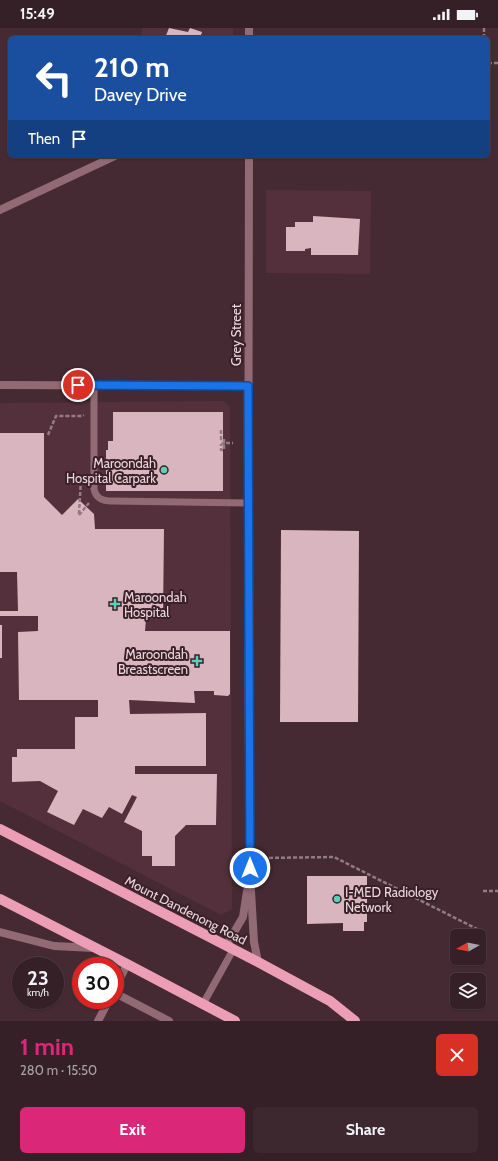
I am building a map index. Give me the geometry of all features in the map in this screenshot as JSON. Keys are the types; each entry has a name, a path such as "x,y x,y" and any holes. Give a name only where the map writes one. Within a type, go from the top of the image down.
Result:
{"main road":[{"name":"Mount Dandenong Road","path":"0,829 258,962 330,1001 355,1021"},
{"path":"0,899 235,1021"}],"street":[{"path":"0,210 111,158"},
{"name":"Grey Street","path":"249,158 248,503 250,874 254,942 258,962"},
{"path":"0,385 248,386"},
{"name":"Grey Street","path":"230,948 243,916 250,874"},
{"path":"0,932 54,946 94,948"},
{"path":"124,970 127,964"},
{"path":"124,998 169,1021"},
{"path":"98,1021 104,1009"}],"lane":[{"path":"94,385 94,489 98,497 103,501 248,503"},
{"path":"203,1004 230,948"}],"path":[{"path":"48,435 56,416 79,416"},
{"path":"221,430 221,439 224,439 225,444 233,443"},
{"path":"79,515 81,480"},
{"path":"263,858 334,857 477,929"},
{"path":"483,891 498,891"}],"shaded area":[{"path":"142,28 233,28 233,36 142,36"},
{"path":"266,190 371,191 370,274 266,273"},
{"name":"Maroondah Hospital","path":"223,401 230,407 232,909 221,915 0,801 0,403"}],"building":[{"path":"169,28 188,32 190,28 202,32 201,36 166,36"},
{"path":"313,216 360,219 358,255 311,255 311,248 305,249 305,251 286,251 286,227 295,227 295,222 313,222"},
{"name":"Maroondah Hospital Carpark","path":"113,412 223,412 223,491 106,491 106,450 108,450 108,441 113,441"},
{"path":"0,433 44,433 44,497 62,515 78,499 94,514 95,529 164,529 163,618 146,619 145,631 230,631 230,694 228,696 214,695 214,691 194,691 195,703 129,700 130,714 206,713 206,766 135,766 135,774 217,774 216,825 186,825 175,836 175,866 152,866 152,856 142,856 142,831 124,822 137,797 132,795 122,814 109,807 102,818 83,809 74,825 47,812 58,791 40,781 12,782 12,757 17,757 17,749 75,749 75,717 98,717 98,700 19,700 18,632 38,631 38,616 0,616 0,611 18,611 17,572 0,572"},
{"path":"281,530 359,531 358,722 280,722"},
{"path":"0,625 2,625 2,658 0,658"},
{"name":"I-MED Radiology Network","path":"307,876 367,876 367,922 364,922 364,931 343,931 343,923 307,924"}],"place":[{"name":"Maroondah Hospital Carpark","path":"164,470"},
{"name":"Maroondah Hospital","path":"115,604"},
{"name":"Maroondah Breastscreen","path":"197,661"},
{"name":"I-MED Radiology Network","path":"337,899"}],"route":[{"path":"78,385 248,386 250,868"}]}
